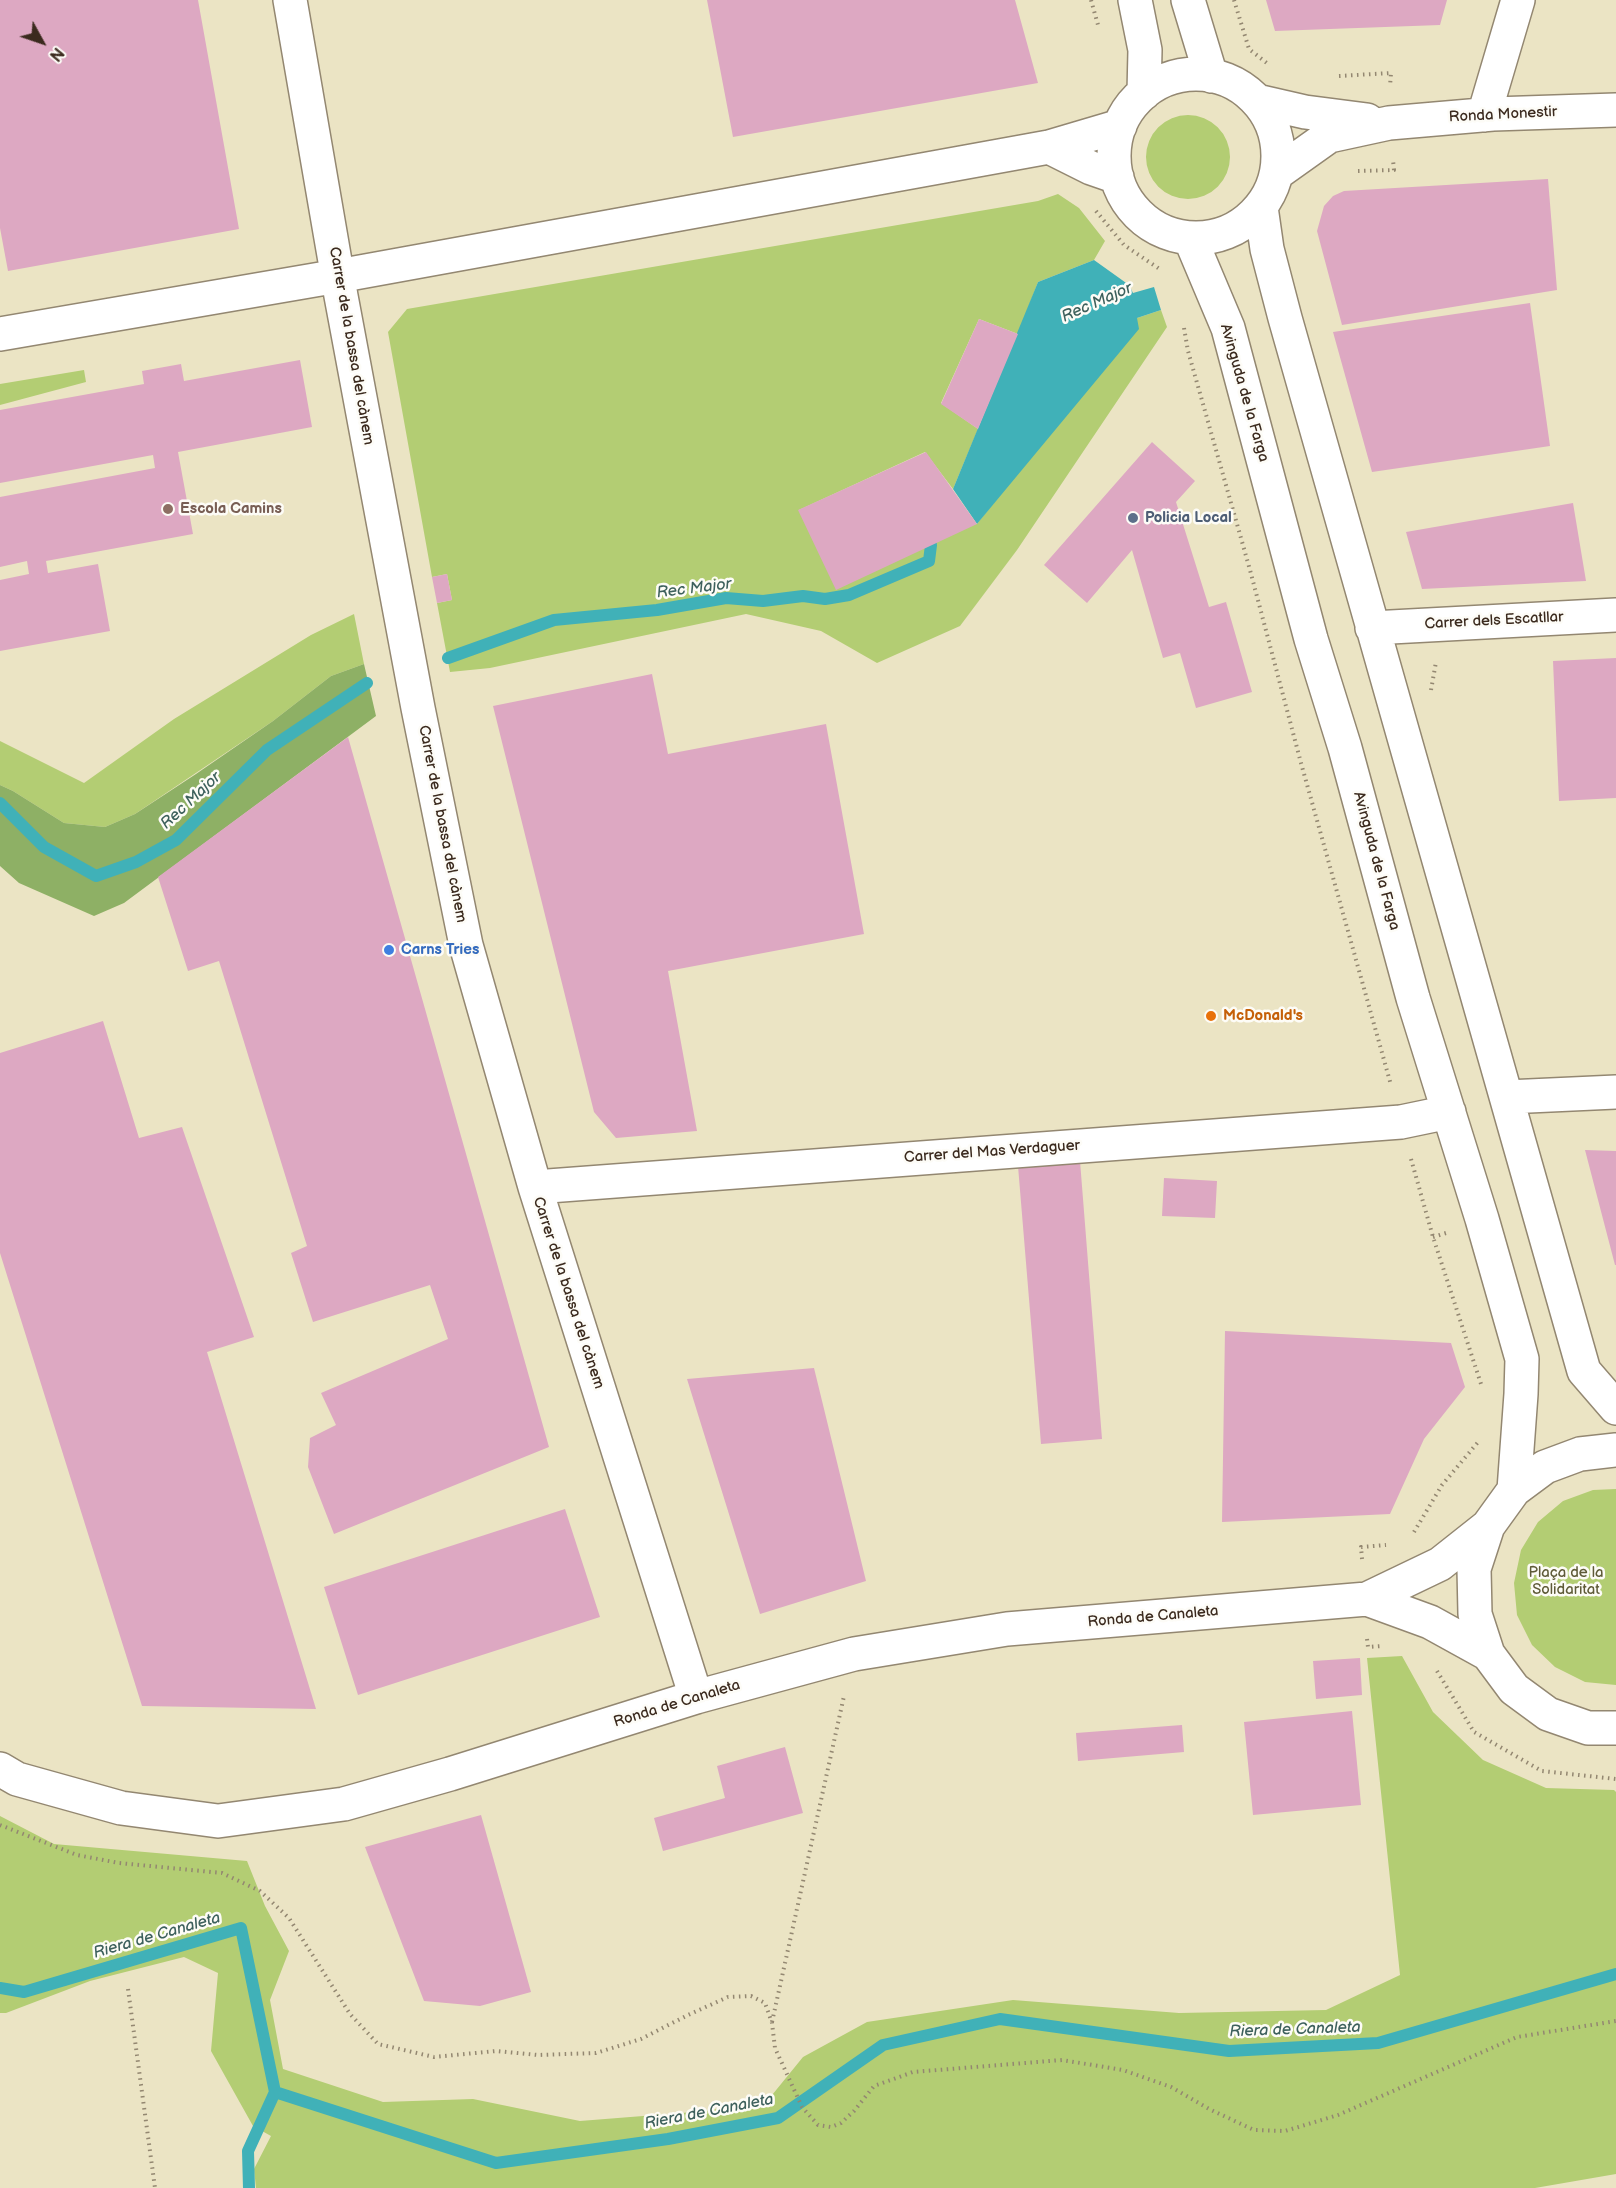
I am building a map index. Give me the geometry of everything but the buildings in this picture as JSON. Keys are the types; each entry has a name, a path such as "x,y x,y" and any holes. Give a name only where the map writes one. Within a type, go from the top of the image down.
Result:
{"street":[{"name":"Carrer de la bassa del cànem","path":"290,0 338,276 418,708 466,945 535,1187 696,1697"},
{"path":"1135,0 1145,50 1144,93"},
{"path":"1188,0 1211,75"},
{"path":"1484,115 1518,0"},
{"path":"1183,75 1211,75 1243,89 1257,101 1271,122 1278,147 1277,173 1262,207 1237,228 1222,235 1190,238 1170,234 1151,225 1136,213 1124,196 1117,177 1114,151 1120,126 1130,108 1144,93 1156,85 1183,75"},
{"name":"Ronda Monestir","path":"1257,101 1305,112 1389,123"},
{"name":"Ronda Monestir","path":"1277,173 1329,136 1389,123 1484,115 1616,110"},
{"path":"0,334 338,276 1049,147 1120,126"},
{"path":"1049,147 1090,168 1117,177"},
{"path":"1262,207 1267,249 1280,298 1584,1371 1616,1408"},
{"name":"Avinguda de la Farga","path":"1190,238 1228,328 1311,639 1345,748 1413,998 1482,1220 1522,1359 1514,1490"},
{"name":"Carrer dels Escatllar","path":"1372,628 1616,615"},
{"path":"1507,1097 1616,1092"},
{"name":"Carrer del Mas Verdaguer","path":"535,1187 1401,1122 1449,1112"},
{"path":"1616,1450 1580,1454 1545,1467 1514,1490 1488,1526 1474,1569 1475,1614 1488,1654 1514,1689 1548,1714 1588,1728 1616,1728"},
{"name":"Ronda de Canaleta","path":"0,1770 17,1779 121,1808 218,1821 344,1804 450,1774 696,1697 854,1654 1007,1629 1367,1599 1440,1564 1488,1526"},
{"name":"Ronda de Canaleta","path":"1367,1599 1430,1622 1488,1654"}],"path":[{"path":"1091,0 1100,32"},
{"path":"1234,0 1249,49 1277,71"},
{"path":"1333,76 1390,73 1389,123 1394,170 1348,171"},
{"path":"1094,210 1124,245 1161,270 1167,278"},
{"path":"1182,317 1188,351 1432,1237 1483,1390"},
{"path":"1430,695 1443,624"},
{"path":"1414,1534 1442,1485 1486,1432"},
{"path":"1389,1646 1368,1647 1367,1599 1361,1547 1396,1544"},
{"path":"772,2023 854,1654"},
{"path":"1433,1664 1474,1732 1542,1771 1616,1779"},
{"path":"0,1825 77,1855 119,1863 222,1873 260,1891 289,1918 350,2014 378,2043 434,2057 496,2051 538,2055 596,2053 641,2039 688,2014 728,1997 751,1996 765,2003 772,2023 775,2048 802,2107 818,2125 831,2127 841,2123 854,2111 874,2086 913,2072 1062,2060 1123,2070 1171,2087 1209,2109 1254,2130 1285,2131 1338,2115 1517,2037 1616,2021"},
{"path":"128,1989 155,2188"}],"green space":[{"path":"1188,115 1211,122 1223,134 1230,157 1223,180 1211,192 1188,199 1165,192 1153,180 1146,157 1153,134 1165,122"},
{"path":"1058,194 1079,208 1105,241 1094,260 1038,282 1018,334 979,319 941,403 978,429 953,489 925,452 799,510 977,524 1137,318 1161,310 1167,327 1017,550 960,626 877,663 821,631 746,614 490,668 450,672 437,603 452,600 447,574 432,577 388,332 407,309 1038,201"},
{"path":"84,370 86,382 0,405 0,384"},
{"path":"354,614 364,664 331,676 273,721 135,814 105,827 64,823 0,785 0,741 84,783 174,719 311,635"},
{"path":"364,664 376,716 124,903 94,916 19,883 0,866 0,785 64,823 105,827 135,814 196,774 273,721 331,676"},
{"name":"Plaça de la Solidaritat","path":"1616,1489 1616,1685 1585,1682 1555,1667 1532,1645 1517,1615 1514,1583 1521,1550 1538,1522 1563,1501 1593,1490"},
{"path":"1402,1656 1433,1712 1483,1760 1546,1788 1614,1790 1616,1792 1616,2174 1535,2188 256,2188 254,2169 271,2136 253,2126 211,2051 218,1973 184,1957 90,1981 6,2013 0,2013 0,1816 54,1844 247,1861 265,1906 289,1951 270,2000 283,2069 383,2102 473,2099 580,2121 706,2111 768,2100 803,2057 867,2022 1013,2000 1179,2013 1326,2010 1400,1975 1367,1658"}],"water":[{"path":"1094,260 1129,285 1133,293 1154,287 1161,310 1137,318 1139,329 977,524 953,489 1038,282"}],"waterway":[{"name":"Rec Major","path":"448,658 554,620 657,610 726,598 763,601 803,596 825,599 849,595 929,561 931,545"},
{"name":"Rec Major","path":"0,803 44,847 96,876 136,862 176,840 267,750 367,683"},
{"name":"Riera de Canaleta","path":"0,1988 24,1992 241,1928 275,2092 496,2163 668,2139 778,2118 883,2045 1000,2019 1229,2051 1378,2043 1616,1974"},
{"path":"249,2188 248,2151 275,2092"}],"place":[{"name":"Escola Camins","path":"168,509"},
{"name":"Policia Local","path":"1133,518"},
{"name":"Carns Tries","path":"389,950"},
{"name":"McDonald's","path":"1211,1016"}]}
